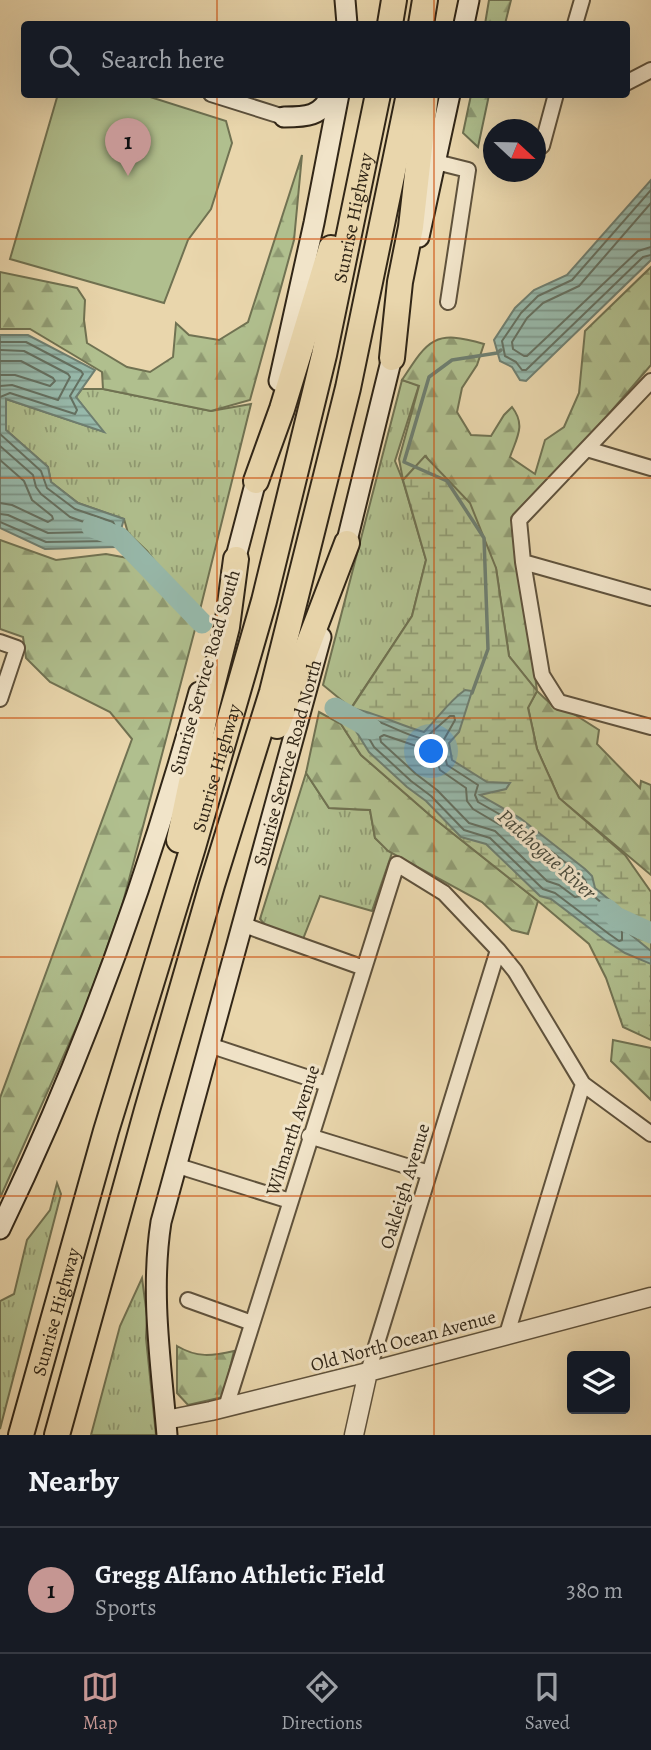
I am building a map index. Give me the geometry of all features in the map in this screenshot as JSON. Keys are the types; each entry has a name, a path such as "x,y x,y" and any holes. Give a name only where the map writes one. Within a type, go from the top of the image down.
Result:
{"highway":[{"path":"390,21 394,0"},
{"path":"422,21 425,0"},
{"path":"434,21 436,0"},
{"name":"Sunrise Highway","path":"57,1435 120,1203 212,885 272,692 348,388 408,98"},
{"path":"392,358 426,98"},
{"path":"256,481 282,409 377,100"},
{"name":"Sunrise Highway","path":"21,1435 102,1142 217,766 267,588 324,355 377,100"},
{"path":"212,885 347,543"},
{"path":"155,969 172,869 227,627 236,559"}],"main road":[{"path":"345,0 347,21"},
{"path":"465,21 469,0"},
{"path":"284,117 304,117 317,113 329,98"},
{"name":"Sunrise Service Road South","path":"0,1229 67,1082 113,965 172,787 256,481 283,366 338,98"},
{"name":"Sunrise Service Road North","path":"166,1428 155,1304 155,1275 161,1222 347,543 392,358 449,98"},
{"path":"284,117 317,133 330,145"}],"street":[{"path":"576,21 582,0"},
{"path":"630,81 651,70"},
{"path":"224,98 284,117"},
{"path":"546,131 555,98"},
{"path":"436,162 468,170 448,302"},
{"path":"651,381 519,520 523,562 542,675 559,702 651,727"},
{"path":"587,450 651,468"},
{"path":"523,562 651,598"},
{"path":"0,642 16,648 0,699"},
{"name":"Wilmarth Avenue","path":"226,1408 309,1136 397,864 444,893 498,950"},
{"path":"244,925 364,968"},
{"path":"498,950 515,971 583,1084 651,1134"},
{"name":"Oakleigh Avenue","path":"354,1435 368,1371 498,950"},
{"path":"209,1045 327,1084"},
{"path":"507,1334 583,1084"},
{"path":"309,1136 429,1173"},
{"path":"176,1165 290,1201"},
{"name":"Old North Ocean Avenue","path":"166,1428 226,1408 651,1297"},
{"path":"188,1300 252,1323"}],"green space":[{"path":"489,0 511,0 506,21 486,21"},
{"path":"57,98 153,98 226,121 232,143 211,209 188,240 164,303 10,259"},
{"path":"470,98 488,98 483,119 478,147 463,133"},
{"path":"302,155 294,240 250,400 211,411 103,389 102,372 30,329 0,329 0,272 77,288 85,300 87,343 127,367 150,372 173,357 176,323 189,335 219,340 248,322"},
{"path":"651,267 651,365 595,430 515,513 537,691 509,656 496,568 426,456 403,480 399,459 419,386 402,380 419,355 434,341 454,338 484,344 477,365 462,388 457,412 471,435 491,436 512,407 519,425 510,457 535,474 545,440 564,427 579,393 585,331"},
{"path":"402,380 419,385 395,461 426,560 412,616 351,708 323,685"},
{"path":"82,389 103,389 211,411 251,404 198,618 147,551 128,533 124,519 78,503 51,482 48,467 6,430 6,399 102,431 76,397"},
{"path":"425,456 470,503 496,568 509,656 537,691 528,708 537,749 559,798 625,855 651,892 651,1040 623,1027 606,978 589,944 431,816 361,755 341,724 412,616 426,560 403,480"},
{"path":"0,540 56,560 106,554 133,559 163,595 198,618 122,906 85,1008 0,1198 0,1098 132,739 110,712 50,682 26,658 23,637 0,629"},
{"path":"537,691 555,708 569,711 599,730 597,744 640,788 641,781 651,785 651,875 559,798 537,749 528,707"},
{"path":"319,712 341,724 361,755 431,816 538,901 528,934 512,930 482,902 388,851 375,838 370,810 329,808 306,773"},
{"path":"306,773 329,808 370,810 375,838 392,853 372,911 320,896 303,939 268,928 260,919"},
{"path":"613,1040 651,1048 651,1100 611,1061"},
{"path":"57,1183 61,1194 0,1429 0,1301 14,1294 27,1240 50,1210"},
{"path":"142,1278 156,1435 91,1435 120,1326"},
{"path":"177,1346 191,1353 205,1355 234,1351 223,1397 188,1405 177,1393"}],"water":[{"path":"651,180 651,260 526,381 520,380 512,367 500,361 494,340 515,308 534,290 567,275"},
{"path":"0,335 28,335 95,370 76,397 104,432 6,399 6,430 48,467 51,482 78,503 124,519 116,547 45,549 0,528"},
{"path":"465,690 472,691 459,732 449,743 452,760 487,782 510,783 506,789 480,795 520,818 585,869 592,876 595,888 629,916 630,934 651,951 651,964 625,953 551,899 540,896 486,844 461,837 426,801 369,752 346,715 351,708 424,732"}],"waterway":[{"path":"472,693 488,649 484,538 447,481 404,462 429,377 452,360 497,353 501,350"},
{"name":"Patchogue River","path":"92,527 119,537 202,623"},
{"name":"Patchogue River","path":"335,708 372,729"},
{"name":"Patchogue River","path":"607,909 616,917 651,933"}],"place":[{"name":"Gregg Alfano Athletic Field","path":"128,176"}]}
